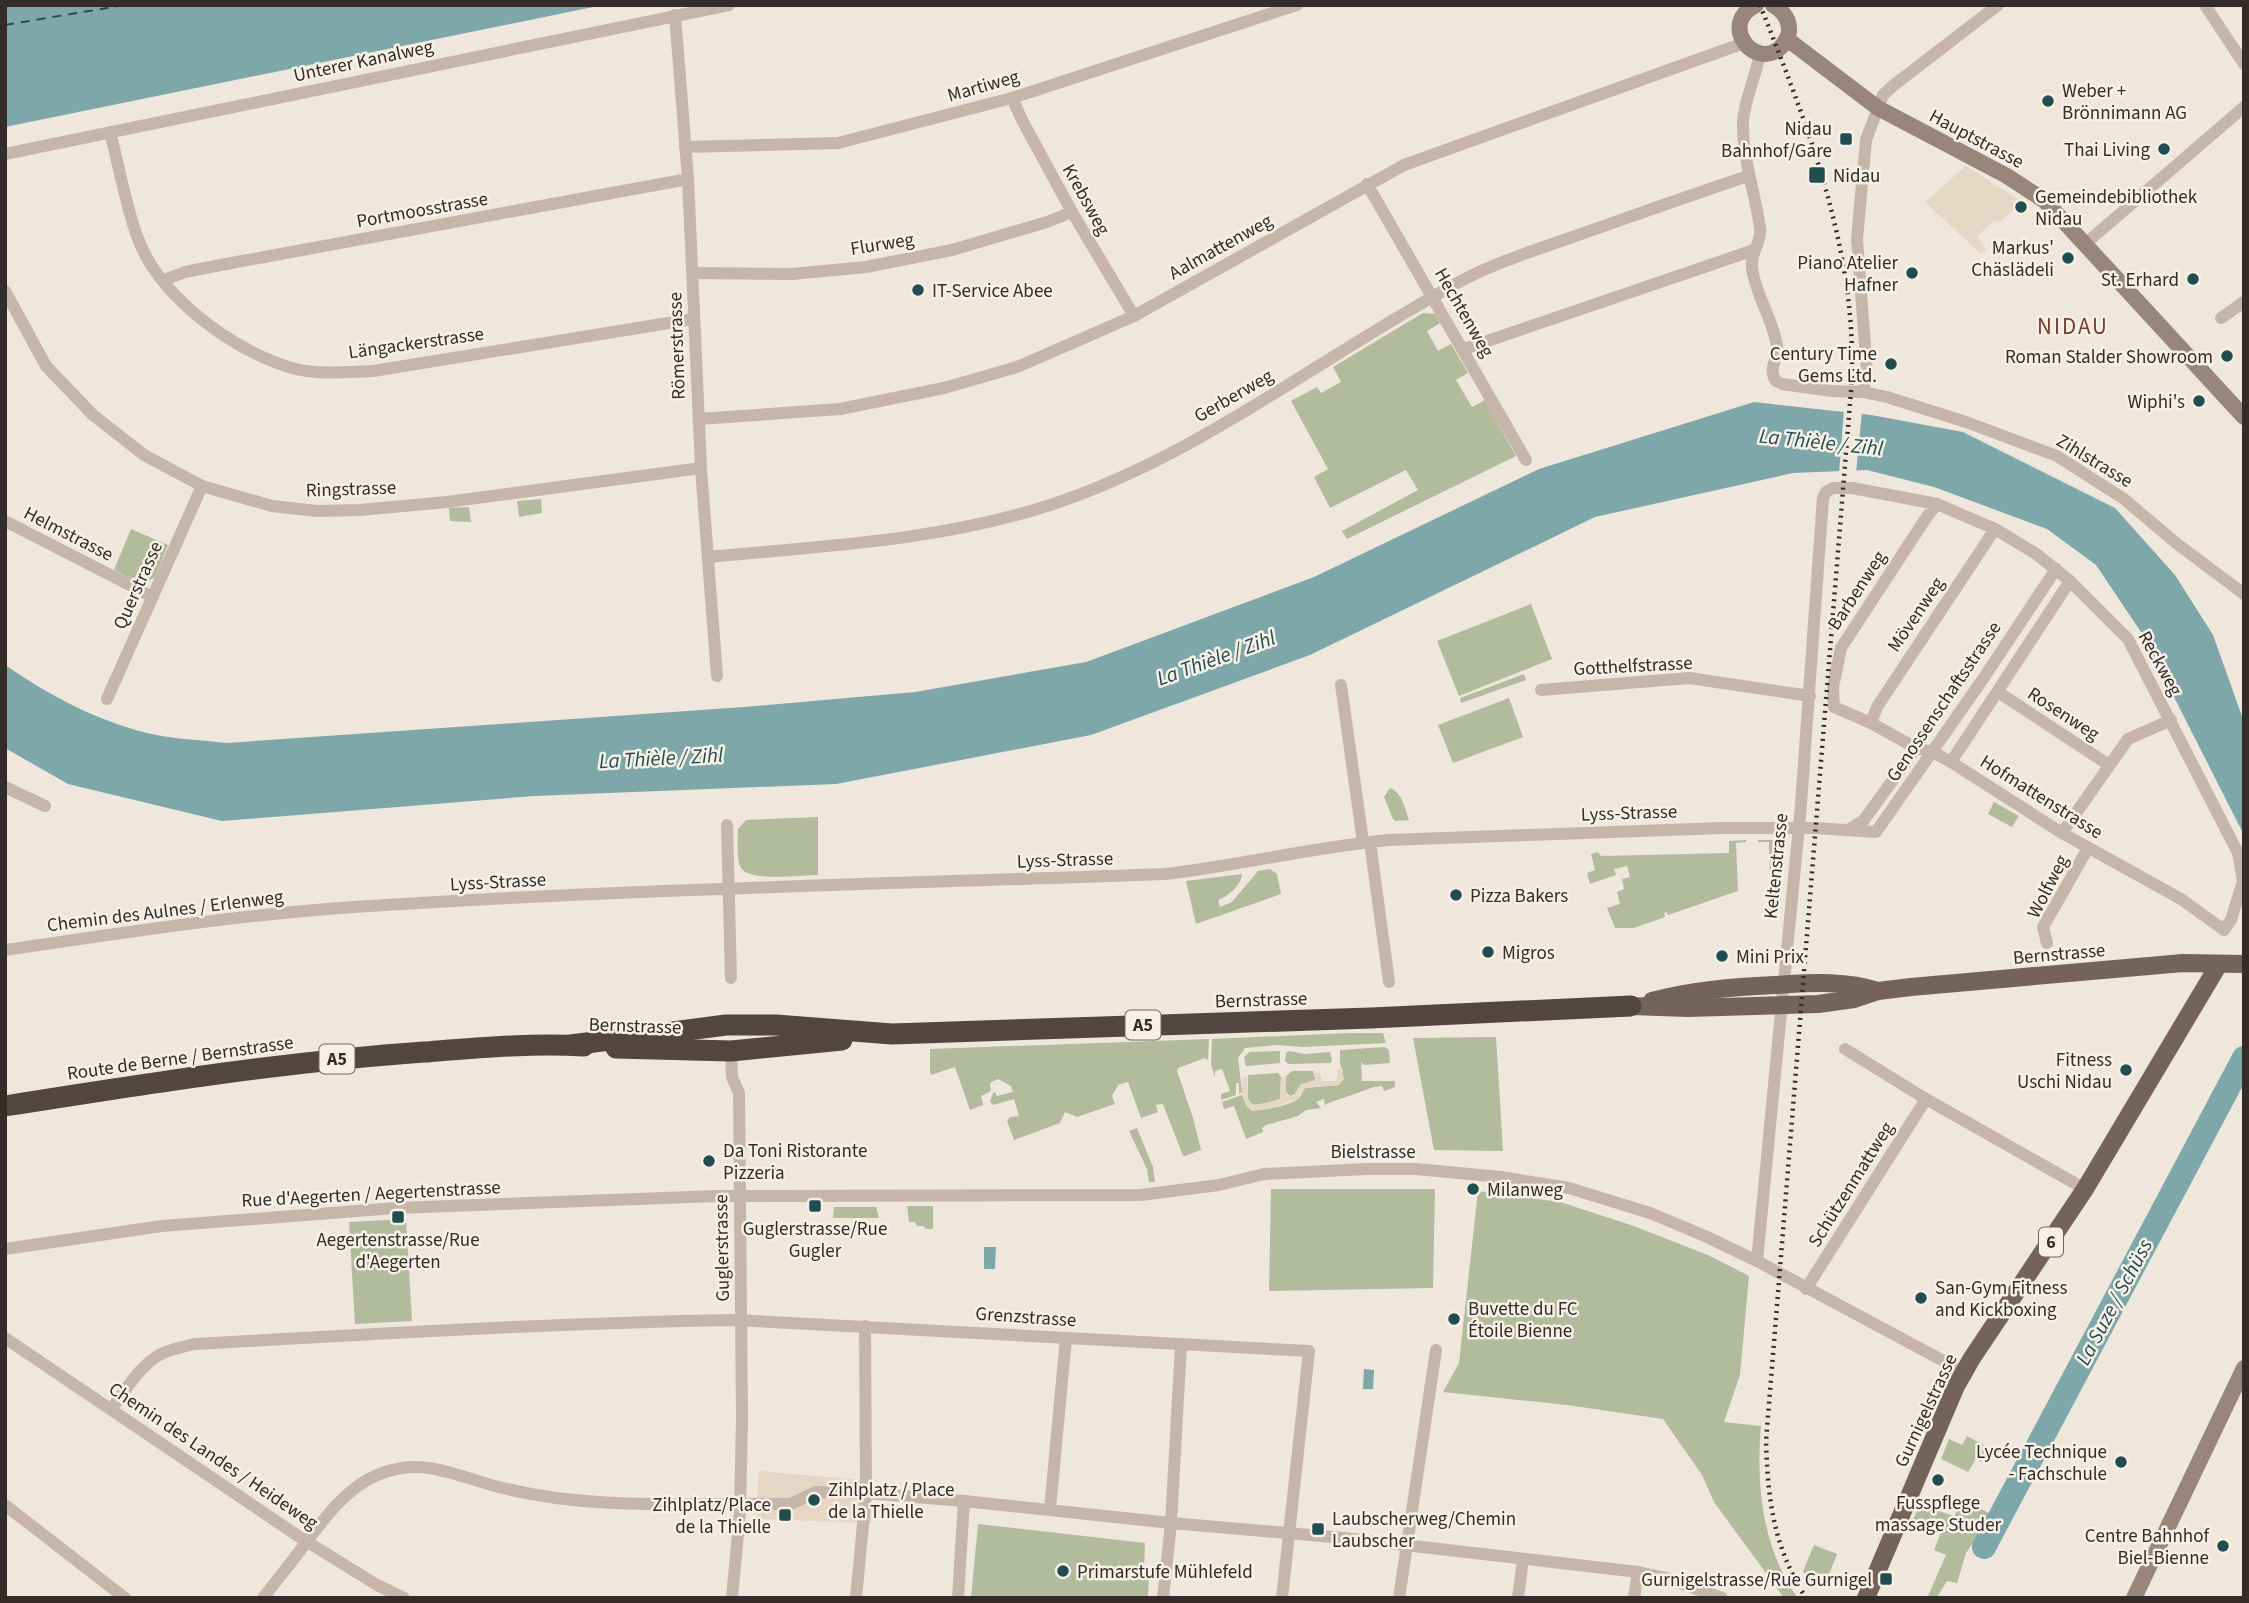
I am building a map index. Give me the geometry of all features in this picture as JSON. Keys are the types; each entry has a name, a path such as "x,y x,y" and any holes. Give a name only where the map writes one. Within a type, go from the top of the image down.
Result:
{"highway":[{"name":"Bernstrasse","path":"571,1045 731,1051 892,1034 1631,1006"},
{"name":"Bernstrasse","path":"571,1045 726,1025 892,1034"},
{"path":"731,1051 750,1035 776,1026"},
{"name":"Route de Berne / Bernstrasse","path":"5,1106 268,1066 440,1051 571,1045"}],"main road":[{"path":"1749,7 1739,30 1744,43 1754,52 1760,53 1778,50 1787,39 1789,23 1780,9 1773,5"},
{"name":"Hauptstrasse","path":"1787,39 1878,108 2007,176 2045,201 2244,417"},
{"name":"Bernstrasse","path":"1631,1006 1688,1008 1782,1005 1854,999 1878,991 2183,963 2244,964"},
{"name":"Gurnigelstrasse","path":"1866,1598 1964,1372 2085,1189 2218,964"},
{"name":"Bernstrasse","path":"1631,1006 1717,988 1854,984 1878,991"},
{"path":"2134,1598 2244,1368"}],"street":[{"name":"Unterer Kanalweg","path":"5,154 729,5"},
{"name":"Martiweg","path":"685,147 838,143 1012,98 1280,7 1297,5"},
{"path":"1863,392 1867,372 1857,239 1866,140 1883,96 1998,5"},
{"path":"2204,5 2244,64"},
{"name":"Römerstrasse","path":"675,15 688,179 701,468 717,676"},
{"name":"Aalmattenweg","path":"699,419 840,409 944,388 1017,367 1133,316 1404,165 1744,43"},
{"path":"1748,176 1743,121 1760,53"},
{"name":"Krebsweg","path":"1012,98 1021,120 1072,212 1133,316"},
{"path":"2085,244 2244,107"},
{"name":"Längackerstrasse","path":"110,132 137,237 148,259 164,280 200,317 220,333 254,354 294,369 338,373 373,371 693,319"},
{"name":"Zihlstrasse","path":"1748,176 1760,230 1751,259 1754,280 1777,344 1772,367 1774,379 1782,384 1863,392 1966,422 2064,459 2124,499 2176,543 2244,594"},
{"name":"Gerberweg","path":"708,556 933,534 976,526 1049,505 1117,479 1210,431 1434,296 1496,264 1748,176"},
{"name":"Portmoosstrasse","path":"164,280 185,272 688,179"},
{"name":"Hechtenweg","path":"1367,184 1434,296 1526,460"},
{"name":"Flurweg","path":"693,273 792,274 866,267 952,250 1072,212"},
{"path":"1464,349 1754,250"},
{"name":"Ringstrasse","path":"5,291 46,366 93,415 144,455 202,486 272,506 317,512 447,502 701,468"},
{"path":"2221,318 2244,302"},
{"name":"Querstrasse","path":"107,699 202,486"},
{"name":"Keltenstrasse","path":"1757,1261 1799,828 1823,498 1826,492 1833,488 1843,488"},
{"name":"Reckweg","path":"1843,488 1937,504 1995,529 2056,569 2128,639 2238,853 2243,881 2231,920 2224,930"},
{"name":"Barbenweg","path":"1834,707 1833,687 1841,648 1937,504"},
{"name":"Helmstrasse","path":"5,521 153,597"},
{"name":"Mövenweg","path":"1871,723 1877,707 1995,529"},
{"name":"Genossenschaftsstrasse","path":"1799,828 1876,832 2056,569"},
{"name":"Genossenschaftsstrasse","path":"1951,762 2070,581"},
{"name":"Gotthelfstrasse","path":"1541,690 1689,678 1810,696"},
{"path":"1341,685 1389,982"},
{"name":"Rosenweg","path":"1997,692 2109,765"},
{"name":"Hofmattenstrasse","path":"1834,707 1871,723 1916,748 1933,752 1951,762 2088,848 2181,899 2224,930"},
{"path":"2062,832 2128,739 2171,720"},
{"name":"Genossenschaftsstrasse","path":"1849,829 1864,820 1916,748"},
{"path":"5,787 45,806"},
{"path":"727,825 731,978"},
{"name":"Lyss-Strasse","path":"330,909 729,888 1166,874 1367,842 1722,828 1799,828"},
{"name":"Wolfweg","path":"2047,943 2043,927 2088,848"},
{"name":"Chemin des Aulnes / Erlenweg","path":"5,950 181,924 330,909"},
{"path":"1845,1049 1926,1099 2085,1189"},
{"name":"Guglerstrasse","path":"731,1051 732,1077 739,1093 742,1321 741,1504 732,1598"},
{"name":"Schützenmattweg","path":"1806,1289 1926,1099"},
{"name":"Bielstrasse","path":"740,1196 1141,1195 1219,1185 1264,1174 1367,1168 1416,1169 1502,1177 1579,1191 1650,1213 1705,1236 1964,1372"},
{"name":"Rue d'Aegerten / Aegertenstrasse","path":"5,1249 162,1226 396,1208 740,1196"},
{"name":"Grenzstrasse","path":"112,1408 146,1365 161,1354 194,1344 631,1322 742,1321 865,1325 1308,1351 1290,1532"},
{"path":"856,1598 866,1493 865,1325"},
{"name":"Chemin des Landes / Heideweg","path":"5,1338 307,1542 377,1585 404,1598"},
{"path":"1050,1510 1066,1338"},
{"path":"1163,1598 1171,1523 1181,1345"},
{"path":"1399,1598 1436,1350"},
{"path":"263,1598 355,1487 380,1474 407,1466 435,1467 496,1486 567,1500 617,1504 790,1504 816,1492 866,1493 1290,1532 1638,1572 1666,1578 1722,1598"},
{"path":"958,1598 964,1501"},
{"path":"5,1505 125,1598"},
{"path":"1282,1598 1290,1532"},
{"path":"1518,1598 1523,1559"},
{"path":"1634,1598 1638,1572"}],"green space":[{"path":"1423,313 1435,314 1440,323 1427,331 1438,351 1451,344 1468,373 1456,380 1472,407 1485,400 1516,456 1347,539 1342,531 1418,490 1406,470 1330,508 1314,477 1328,469 1291,401 1317,387 1321,393 1341,382 1333,367"},
{"path":"541,499 542,513 519,517 517,501"},
{"path":"469,507 471,522 450,521 449,508"},
{"path":"131,529 168,545 155,577 143,585 114,570"},
{"path":"1531,604 1552,659 1459,696 1437,641"},
{"path":"1524,674 1526,680 1461,703 1460,698"},
{"path":"1509,698 1523,737 1453,763 1438,725"},
{"path":"1390,788 1400,797 1409,820 1393,819 1384,797"},
{"path":"1994,802 2019,816 2012,827 1988,814"},
{"path":"818,817 818,875 764,876 754,875 741,868 738,829 746,820"},
{"path":"1746,840 1736,843 1738,891 1668,915 1666,912 1665,917 1634,928 1615,928 1607,908 1620,904 1617,892 1624,889 1622,879 1630,877 1627,866 1614,869 1616,875 1590,884 1587,873 1595,870 1591,854 1598,852 1601,856 1729,853 1729,841"},
{"path":"1758,840 1778,840 1785,846 1780,909 1771,910 1769,842"},
{"path":"1270,869 1277,874 1281,894 1196,924 1186,881 1242,874 1233,890 1218,900 1220,907 1232,902 1258,871"},
{"path":"1383,1033 1386,1043 1245,1048 1238,1058 1242,1092 1239,1094 1239,1083 1236,1083 1236,1095 1221,1100 1221,1094 1230,1091 1222,1069 1215,1071 1215,1077 1211,1064 1212,1039"},
{"path":"1496,1037 1503,1151 1434,1150 1413,1038"},
{"path":"1209,1039 1208,1060 1205,1058 1178,1068 1177,1071 1201,1150 1185,1156 1163,1104 1156,1105 1158,1112 1141,1118 1128,1082 1118,1085 1112,1096 1115,1104 1077,1117 1065,1112 1060,1123 1014,1140 1007,1121 1010,1117 1019,1116 1014,1099 993,1105 990,1102 995,1092 997,1096 1013,1092 1011,1086 998,1079 991,1082 991,1091 981,1096 983,1105 970,1110 955,1067 931,1075 930,1072 930,1049"},
{"path":"1385,1047 1389,1050 1390,1063 1364,1065 1361,1062 1362,1081 1395,1081 1395,1087 1384,1091 1382,1086 1374,1087 1326,1104 1325,1107 1324,1099 1316,1102 1321,1108 1306,1110 1298,1116 1266,1125 1262,1128 1263,1132 1246,1139 1234,1106 1224,1109 1222,1102 1242,1095 1252,1111 1290,1103 1299,1098 1305,1088 1339,1085 1343,1071 1340,1050"},
{"path":"1280,1051 1280,1063 1246,1066 1244,1057 1250,1052"},
{"path":"1289,1051 1305,1054 1330,1052 1332,1061 1288,1064 1285,1061"},
{"path":"1292,1071 1313,1071 1315,1078 1314,1081 1301,1084 1295,1094 1290,1096 1286,1092 1286,1076"},
{"path":"1278,1073 1281,1077 1280,1099 1252,1105 1248,1099 1248,1075"},
{"path":"1137,1128 1153,1167 1155,1182 1149,1182 1147,1169 1129,1131"},
{"path":"1271,1189 1435,1189 1433,1288 1269,1291"},
{"path":"1478,1191 1560,1202 1631,1225 1708,1255 1749,1276 1740,1375 1724,1422 1761,1426 1760,1470 1764,1515 1776,1559 1798,1598 1784,1598 1714,1502 1702,1475 1663,1419 1567,1405 1443,1392 1459,1363"},
{"path":"907,1206 933,1206 933,1229 909,1222"},
{"path":"834,1207 876,1207 879,1218 833,1218"},
{"path":"406,1219 412,1321 355,1324 349,1222"},
{"path":"1967,1436 1989,1448 1981,1462 1976,1459 1968,1472 1941,1459 1949,1439 1962,1445"},
{"path":"1963,1500 1993,1515 1966,1553 1957,1583 1947,1581 1937,1597 1928,1596 1946,1555 1934,1550 1942,1530 1918,1519 1913,1528 1910,1526 1920,1505 1954,1516"},
{"name":"Primarstufe Mühlefeld","path":"978,1524 1145,1543 1144,1568 1149,1571 1148,1598 971,1598"},
{"path":"1814,1545 1837,1554 1826,1582 1815,1575 1811,1586 1803,1571"}],"shaded area":[{"path":"1966,166 2022,202 1998,223 1995,220 1977,236 1986,249 1981,254 1925,202"},
{"path":"1341,1068 1344,1079 1339,1085 1305,1088 1297,1099 1269,1109 1252,1111 1242,1095 1242,1077 1247,1077 1248,1099 1254,1106 1280,1099 1281,1077 1286,1076 1286,1092 1288,1096 1293,1096 1301,1084 1315,1080 1315,1073 1320,1073 1322,1081 1336,1081 1336,1070"},
{"name":"Zihlplatz / Place de la Thielle","path":"759,1471 872,1481 871,1523 756,1519"}],"water":[{"path":"5,5 603,5 5,127"},
{"name":"La Thièle / Zihl","path":"1754,402 1871,415 1963,432 2115,508 2175,575 2213,635 2244,722 2244,835 2141,632 2096,565 2047,529 1934,487 1867,470 1793,473 1595,517 1310,655 1091,735 836,784 534,796 222,821 68,784 5,748 5,665 91,714 128,728 176,738 227,743 744,707 915,692 1086,662 1314,577 1539,469"},
{"path":"984,1247 996,1247 995,1269 984,1269"},
{"path":"1364,1369 1374,1370 1373,1389 1363,1389"}],"pier":[{"path":"1844,409 1862,411 1856,474 1839,474"}],"waterway":[{"name":"La Suze / Schüss","path":"1984,1547 2244,1058"}],"ferry route":[{"path":"5,25 125,5"}],"railway":[{"path":"1760,5 1796,98 1827,194 1839,242 1852,341 1851,391 1766,1441 1768,1483 1774,1522 1786,1560 1806,1598"}],"place":[{"name":"Weber + Brönnimann AG","path":"2048,101"},
{"name":"Nidau Bahnhof/Gare","path":"1846,139"},
{"name":"Thai Living","path":"2164,149"},
{"name":"Nidau","path":"1817,175"},
{"name":"Gemeindebibliothek Nidau","path":"2021,207"},
{"name":"Markus' Chäslädeli","path":"2068,258"},
{"name":"Piano Atelier Hafner","path":"1912,273"},
{"name":"St. Erhard","path":"2193,279"},
{"name":"IT-Service Abee","path":"918,290"},
{"name":"Roman Stalder Showroom","path":"2227,356"},
{"name":"Century Time Gems Ltd.","path":"1891,364"},
{"name":"Wiphi's","path":"2199,401"},
{"name":"Pizza Bakers","path":"1456,895"},
{"name":"Migros","path":"1488,952"},
{"name":"Mini Prix","path":"1722,956"},
{"name":"Fitness Uschi Nidau","path":"2126,1070"},
{"name":"Da Toni Ristorante Pizzeria","path":"709,1161"},
{"name":"Milanweg","path":"1473,1189"},
{"name":"Guglerstrasse/Rue Gugler","path":"815,1206"},
{"name":"Aegertenstrasse/Rue d'Aegerten","path":"398,1217"},
{"name":"San-Gym Fitness and Kickboxing","path":"1921,1298"},
{"name":"Buvette du FC Étoile Bienne","path":"1454,1319"},
{"name":"Lycée Technique - Fachschule","path":"2121,1462"},
{"name":"Fusspflege massage Studer","path":"1938,1480"},
{"name":"Zihlplatz / Place de la Thielle","path":"814,1500"},
{"name":"Zihlplatz/Place de la Thielle","path":"785,1515"},
{"name":"Laubscherweg/Chemin Laubscher","path":"1318,1529"},
{"name":"Centre Bahnhof Biel-Bienne","path":"2223,1546"},
{"name":"Primarstufe Mühlefeld","path":"1063,1571"},
{"name":"Gurnigelstrasse/Rue Gurnigel","path":"1886,1579"}],"district":[{"name":"NIDAU","path":"2073,326"}]}
